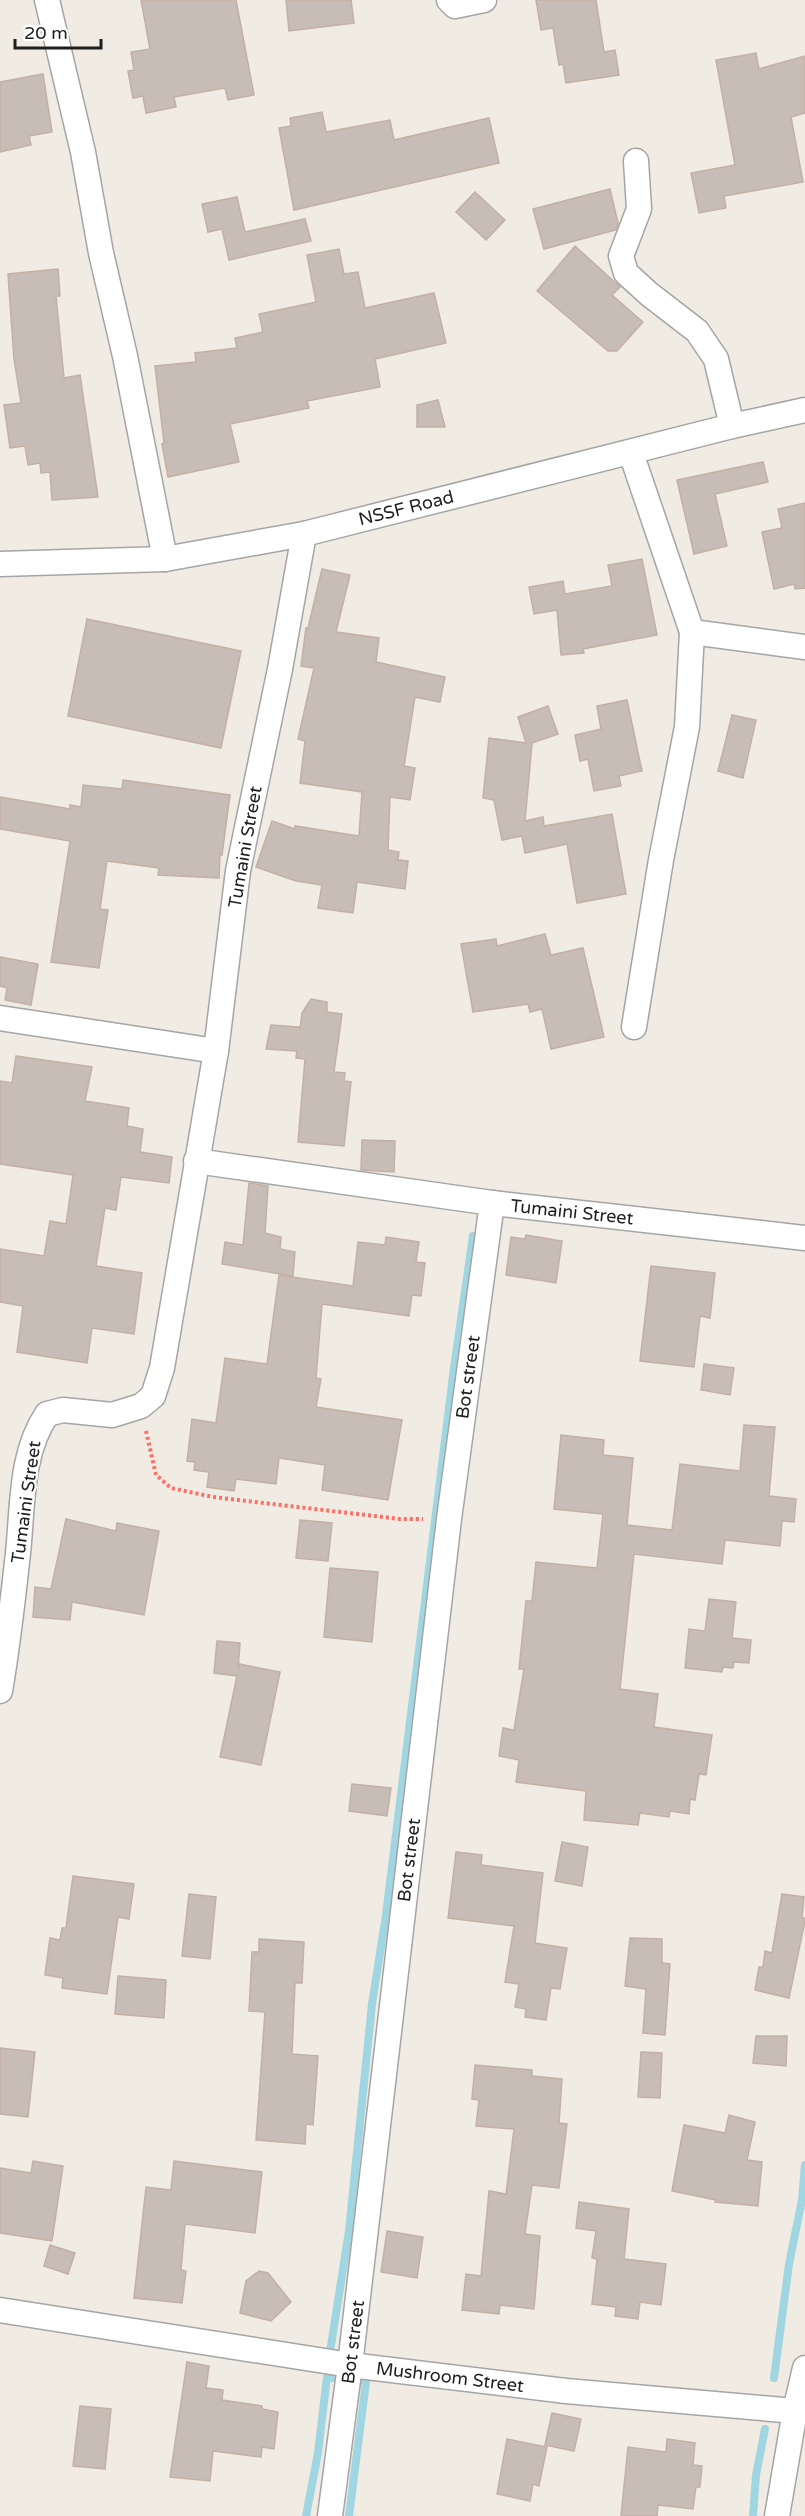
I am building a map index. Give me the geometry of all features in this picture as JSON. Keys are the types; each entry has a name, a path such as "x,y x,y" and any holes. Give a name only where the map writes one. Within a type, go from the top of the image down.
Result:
{"street":[{"path":"48,0 83,152 101,253 125,356 165,559"},
{"path":"448,0 455,6 484,0"},
{"path":"636,161 639,209 621,256 626,273 697,332 716,359 732,426"},
{"name":"NSSF Road","path":"0,564 165,559 304,534 732,426 805,410"},
{"path":"631,453 693,632 687,727 661,860 634,1027"},
{"name":"Tumaini Street","path":"0,1691 15,1580 27,1460 35,1432 47,1414 63,1410 112,1415 141,1407 153,1396 162,1368 216,1052 238,871 280,669 304,534"},
{"path":"693,632 805,647"},
{"path":"0,1018 216,1052"},
{"name":"Tumaini Street","path":"196,1161 492,1203 805,1238"},
{"name":"Bot street","path":"330,2516 350,2365 449,1519 492,1203"},
{"name":"Mushroom Street","path":"0,2310 350,2365 566,2391 795,2411"},
{"path":"777,2516 795,2411 805,2368"}],"path":[{"path":"141,1407 156,1475 171,1488 213,1497 400,1519 449,1519"}],"building":[{"path":"141,0 236,0 254,95 228,100 225,88 174,97 176,107 146,113 143,96 133,98 128,71 134,70 131,52 150,49"},
{"path":"286,0 351,0 354,23 289,31"},
{"path":"536,0 596,0 604,52 615,50 619,75 566,83 563,64 559,65 553,28 541,30"},
{"path":"756,53 759,69 805,56 805,113 791,117 803,182 724,196 726,208 699,213 691,173 735,165 716,60"},
{"path":"43,74 52,132 29,136 31,145 0,152 0,82"},
{"path":"322,112 326,132 390,120 394,140 489,118 499,163 294,210 279,128 291,126 290,118"},
{"path":"610,189 618,223 616,230 544,249 533,209"},
{"path":"475,192 505,220 486,240 456,212"},
{"path":"237,197 245,232 305,219 311,241 229,260 222,229 208,232 202,204"},
{"path":"575,246 620,287 612,295 643,322 617,351 608,351 537,291"},
{"path":"339,249 344,274 358,272 365,308 434,293 446,343 375,359 380,387 307,401 309,408 230,424 239,462 168,477 162,444 164,443 155,366 196,362 195,353 237,348 235,338 263,332 259,314 316,302 307,255"},
{"path":"58,269 60,296 56,296 64,378 80,375 98,497 52,500 50,472 41,473 40,463 28,465 25,446 10,448 4,405 21,403 14,359 8,274"},
{"path":"438,400 445,427 417,427 417,405"},
{"path":"763,462 768,482 715,494 727,546 694,554 677,480"},
{"path":"805,503 805,588 795,589 794,584 774,589 762,532 782,528 778,509"},
{"path":"642,559 657,635 583,649 584,653 561,655 557,610 534,614 529,587 563,581 565,594 612,586 608,565"},
{"path":"322,569 350,575 336,632 379,638 376,662 445,677 440,702 415,697 404,766 415,768 410,800 390,797 388,850 399,852 398,860 408,861 405,889 357,882 353,913 318,908 322,885 296,881 256,867 272,821 295,829 295,826 359,836 362,792 300,783 305,741 298,739 314,668 301,666 306,628 308,628"},
{"path":"87,619 241,651 221,748 68,716"},
{"path":"627,700 642,771 619,776 621,786 594,791 588,759 580,761 575,735 601,729 597,706"},
{"path":"548,706 558,734 532,743 525,821 543,817 544,826 612,814 626,894 577,903 567,844 525,853 522,836 502,840 494,800 483,798 489,738 526,743 518,717"},
{"path":"732,715 756,720 743,778 718,771"},
{"path":"123,780 230,795 222,855 220,854 219,878 158,875 159,868 107,861 100,909 108,910 99,968 51,962 70,841 0,829 0,797 70,809 70,805 81,807 83,785 122,789"},
{"path":"545,934 551,955 583,948 604,1037 551,1049 542,1009 530,1012 528,1004 473,1012 461,944 496,939 497,946"},
{"path":"0,957 38,964 31,1005 5,1000 7,988 0,986"},
{"path":"311,999 327,1002 327,1012 342,1014 334,1072 345,1073 344,1081 351,1082 344,1146 298,1142 305,1059 296,1058 297,1051 266,1049 271,1025 299,1027 300,1030 302,1013"},
{"path":"16,1056 92,1067 85,1101 129,1108 127,1126 143,1129 140,1152 172,1157 169,1183 121,1177 116,1210 105,1208 96,1266 142,1273 134,1334 92,1328 87,1363 17,1352 23,1306 0,1302 0,1249 44,1256 50,1221 66,1224 73,1175 0,1164 0,1081 12,1083"},
{"path":"362,1140 395,1141 394,1172 361,1170"},
{"path":"249,1183 268,1186 265,1233 281,1237 280,1249 295,1252 293,1276 222,1264 225,1242 243,1245"},
{"path":"526,1235 562,1241 556,1283 506,1275 511,1237 525,1239"},
{"path":"386,1237 419,1242 416,1262 425,1263 421,1296 412,1295 409,1316 322,1304 316,1378 321,1379 316,1407 402,1420 388,1500 322,1490 325,1465 279,1458 276,1484 236,1479 234,1491 207,1487 209,1472 194,1470 195,1462 187,1461 192,1419 216,1423 225,1358 267,1364 279,1275 353,1286 358,1242 385,1245"},
{"path":"651,1266 715,1273 710,1318 700,1316 694,1367 640,1361"},
{"path":"704,1364 734,1368 730,1395 701,1390"},
{"path":"744,1425 775,1427 769,1496 796,1499 794,1522 782,1521 780,1546 725,1540 722,1564 634,1554 620,1689 658,1694 654,1727 712,1735 706,1775 699,1774 695,1800 690,1799 689,1814 670,1811 669,1817 640,1813 638,1825 584,1820 586,1791 516,1782 519,1760 499,1756 503,1728 514,1730 524,1669 519,1669 526,1601 532,1601 536,1562 597,1568 603,1514 554,1509 561,1435 604,1440 603,1455 633,1458 627,1525 672,1530 680,1464 740,1471"},
{"path":"66,1519 116,1531 117,1523 159,1531 144,1615 72,1602 70,1620 33,1617 35,1587 51,1589"},
{"path":"300,1520 332,1523 328,1561 296,1558"},
{"path":"330,1568 378,1572 372,1642 324,1637"},
{"path":"709,1599 736,1602 732,1638 751,1640 749,1663 734,1662 733,1668 723,1667 722,1672 685,1668 689,1629 705,1631"},
{"path":"217,1641 240,1643 238,1669 239,1664 280,1672 261,1765 220,1757 237,1676 214,1673"},
{"path":"352,1784 391,1788 387,1816 349,1811"},
{"path":"562,1842 588,1847 582,1886 555,1881"},
{"path":"456,1852 482,1855 481,1865 543,1873 535,1943 567,1948 560,1989 551,1988 546,2020 525,2017 526,2009 515,2007 519,1984 505,1982 514,1926 448,1918"},
{"path":"73,1876 134,1884 129,1919 118,1917 107,1994 62,1988 63,1978 45,1975 50,1938 60,1940 62,1928 66,1928"},
{"path":"189,1894 216,1897 210,1959 182,1956"},
{"path":"782,1894 804,1897 802,1918 805,1918 805,1921 789,1998 755,1990 759,1967 763,1967 765,1951 772,1953"},
{"path":"630,1938 662,1939 662,1963 670,1964 665,2035 643,2033 646,1989 625,1986"},
{"path":"259,1939 304,1942 302,1983 295,1983 292,2054 318,2056 313,2125 306,2124 305,2144 256,2140 265,2012 249,2011 252,1952 259,1952"},
{"path":"118,1976 166,1980 164,2018 115,2014"},
{"path":"756,2036 787,2036 786,2066 753,2063"},
{"path":"0,2048 35,2052 28,2117 0,2114"},
{"path":"641,2052 662,2053 660,2098 638,2097"},
{"path":"475,2065 532,2070 532,2076 562,2079 559,2123 567,2124 559,2188 532,2185 525,2234 540,2236 534,2309 500,2305 499,2314 462,2310 466,2274 481,2276 489,2191 506,2194 514,2129 476,2126 479,2100 472,2099"},
{"path":"729,2115 755,2122 747,2160 762,2162 758,2206 715,2202 716,2200 672,2191 684,2125 725,2133"},
{"path":"33,2161 63,2166 52,2241 0,2233 0,2168 31,2173"},
{"path":"174,2161 262,2172 255,2233 185,2224 181,2270 186,2271 182,2303 134,2298 146,2187 171,2190"},
{"path":"579,2202 629,2209 624,2259 666,2264 661,2305 640,2302 638,2319 615,2316 616,2307 592,2304 597,2259 592,2258 596,2231 576,2228"},
{"path":"387,2231 423,2237 417,2278 381,2272"},
{"path":"50,2245 75,2253 68,2274 44,2266"},
{"path":"259,2271 268,2273 291,2302 271,2321 240,2313 246,2281"},
{"path":"187,2362 209,2366 206,2388 223,2390 222,2400 262,2406 262,2409 278,2412 274,2449 262,2447 261,2457 213,2451 210,2481 170,2477"},
{"path":"80,2406 111,2409 105,2469 73,2466"},
{"path":"552,2413 581,2419 574,2451 545,2445"},
{"path":"507,2439 547,2447 539,2486 533,2484 530,2501 497,2494"},
{"path":"667,2439 695,2443 693,2465 702,2466 700,2487 696,2487 693,2509 658,2505 657,2516 621,2516 628,2447 666,2452"}],"waterway":[{"path":"330,2352 349,2231 372,2004 386,1915 454,1368 473,1236"},
{"path":"774,2378 789,2264 802,2200 805,2165"},
{"path":"306,2516 318,2453 327,2377 366,2382 349,2516"},
{"path":"753,2516 756,2475 765,2429"}]}
